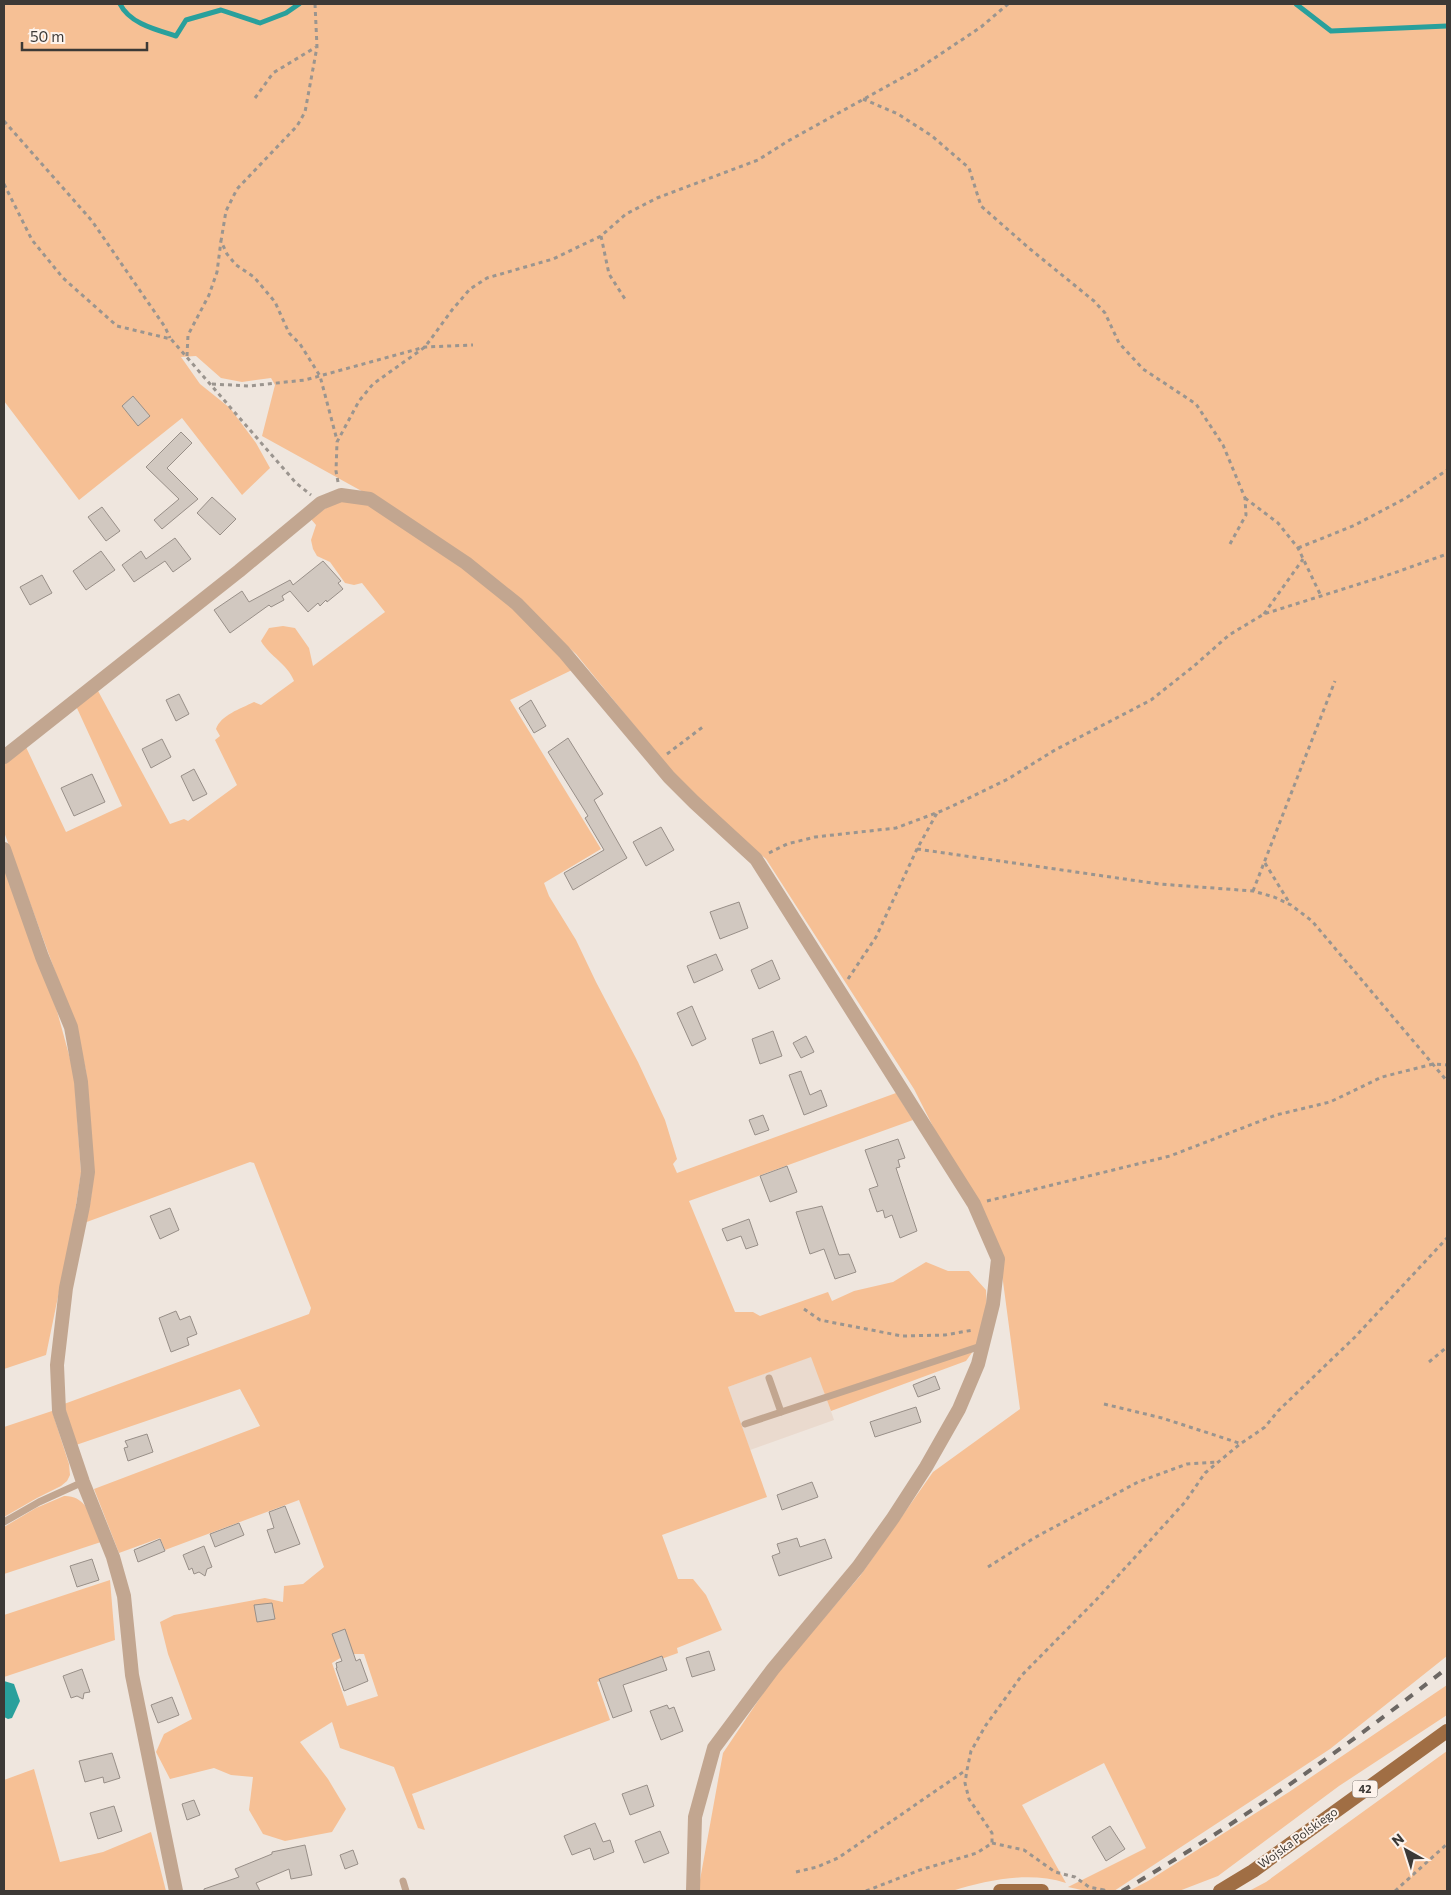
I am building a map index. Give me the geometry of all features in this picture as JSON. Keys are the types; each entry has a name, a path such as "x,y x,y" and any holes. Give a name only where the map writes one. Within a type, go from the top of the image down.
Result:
{"main road":[{"name":"Wojska Polskiego","path":"1220,1891 1253,1871 1447,1731"},
{"path":"1000,1891 1042,1891"}],"street":[{"path":"4,756 239,571 322,503 340,495 370,498 466,563 517,604 564,652 656,762 694,802 756,859 974,1204 998,1259 993,1304 978,1364 959,1409 926,1468 894,1518 858,1567 773,1669 714,1748 695,1817 693,1891"},
{"path":"4,849 42,957 71,1027 81,1082 88,1172 66,1288 57,1365 59,1411 83,1482 113,1557 124,1596 132,1675 176,1891"}],"lane":[{"path":"745,1424 984,1345"},
{"path":"769,1378 780,1412"},
{"path":"4,1522 38,1502 83,1482"},
{"path":"403,1881 406,1891"}],"path":[{"path":"187,356 188,335 209,295 217,272 226,211 237,188 297,126 305,112 317,47 315,4"},
{"path":"337,442 359,401 372,384 412,358 425,347 463,295 470,289 487,278 553,259 601,236 626,214 657,198 758,160 788,141 918,69 981,28 1008,4"},
{"path":"255,98 273,73 317,47"},
{"path":"862,99 898,114 932,136 969,168 981,206 1094,301 1104,313 1120,343 1143,369 1196,404 1223,445 1245,498 1246,515 1230,544"},
{"path":"4,121 92,221 165,327 170,339 187,356 296,483 322,503"},
{"path":"4,184 32,240 63,278 117,326 170,339"},
{"path":"601,236 610,274 626,300"},
{"path":"221,241 227,254 236,265 254,277 275,302 288,333 300,344 320,376 337,442 336,471 340,495"},
{"path":"211,384 249,386 304,380 425,347 473,345"},
{"path":"1298,548 1363,520 1406,498 1447,470"},
{"path":"1245,498 1278,523 1298,548 1321,596"},
{"path":"756,859 787,844 814,837 896,828 938,812 1008,779 1055,750 1151,700 1229,635 1264,614 1447,554"},
{"path":"1264,614 1303,559"},
{"path":"1253,891 1335,680"},
{"path":"656,762 704,726"},
{"path":"838,990 852,975 876,937 917,849 938,812"},
{"path":"917,849 1159,884 1253,891 1274,897 1291,905 1312,921 1447,1081"},
{"path":"1265,863 1291,905"},
{"path":"974,1204 1170,1156 1276,1115 1330,1102 1382,1078 1433,1064 1447,1065"},
{"path":"992,1843 992,1833 969,1798 964,1783 971,1751 986,1725 1022,1674 1097,1599 1185,1502 1205,1473 1240,1444 1265,1427 1278,1411 1355,1336 1447,1238"},
{"path":"804,1309 820,1320 902,1336 945,1335 972,1330 989,1322"},
{"path":"1429,1362 1447,1347"},
{"path":"1104,1404 1170,1420 1240,1444"},
{"path":"988,1567 1034,1538 1138,1482 1187,1464 1218,1462"},
{"path":"796,1872 817,1867 838,1858 967,1770"},
{"path":"866,1891 920,1870 977,1853 992,1843 1024,1850 1055,1872 1075,1878 1089,1887 1104,1891"},
{"path":"1395,1891 1447,1844"}],"shaded area":[{"path":"4,4 1447,4 1447,1656 1330,1749 1114,1891 1086,1891 1068,1887 1146,1848 1104,1763 1022,1805 1066,1883 1052,1879 1023,1877 994,1880 952,1891 698,1891 723,1753 776,1674 860,1576 933,1472 1020,1409 1000,1259 914,1089 766,859 686,789 576,654 481,567 367,494 262,436 275,385 271,378 242,382 221,378 196,356 181,357 200,384 230,408 256,443 270,468 242,495 182,418 79,500 4,401"},
{"path":"339,500 362,501 437,548 510,604 572,670 510,700 601,849 544,883 549,896 576,940 638,1062 665,1120 677,1159 673,1164 677,1173 896,1093 913,1120 689,1201 735,1312 753,1312 760,1316 828,1292 832,1301 854,1291 893,1282 926,1262 948,1271 969,1271 986,1290 987,1309 981,1340 966,1361 831,1411 811,1357 728,1387 767,1497 662,1535 678,1579 693,1579 706,1595 722,1630 677,1648 678,1653 597,1682 610,1720 412,1794 425,1830 418,1828 394,1767 340,1748 332,1722 300,1742 328,1779 346,1809 332,1832 285,1841 263,1834 249,1810 253,1777 231,1775 214,1768 170,1779 156,1752 164,1734 192,1719 168,1654 160,1622 174,1615 265,1598 283,1602 284,1586 303,1584 324,1567 299,1500 165,1550 160,1538 119,1553 94,1489 260,1426 240,1389 76,1445 64,1404 309,1314 311,1308 254,1163 250,1162 84,1223 89,1210 93,1166 86,1071 77,1031 4,832 4,762 25,745 66,832 122,806 76,706 97,689 170,824 184,819 188,821 237,785 215,740 220,736 216,729 218,724 232,713 254,702 261,705 294,681 287,669 261,641 269,628 283,626 295,628 309,648 313,666 385,612 362,583 354,585 345,583 330,562 317,556 311,540 316,525 310,518","holes":["347,1654 364,1654 378,1696 347,1706 332,1663"]},
{"path":"4,866 57,1011 74,1073 81,1173 73,1224 46,1355 4,1369"},
{"path":"812,1356 834,1420 750,1450 728,1387"},
{"path":"52,1411 69,1464 70,1475 61,1486 4,1517 4,1427"},
{"path":"64,1496 79,1500 85,1505 101,1542 4,1574 4,1527 36,1508"},
{"path":"110,1580 115,1640 4,1677 4,1615"},
{"path":"1447,1685 1447,1715 1339,1786 1218,1876 1179,1891 1129,1891 1289,1792"},
{"path":"1447,1751 1447,1891 1249,1891 1266,1882"},
{"path":"34,1769 60,1862 103,1852 151,1832 166,1891 4,1891 4,1780"}],"water":[{"path":"4,1681 14,1684 20,1701 12,1718 8,1719 4,1717"}],"building":[{"path":"133,396 150,416 138,426 122,406"},
{"path":"181,432 192,443 167,468 198,499 162,529 154,520 179,499 146,467"},
{"path":"212,497 236,519 220,535 197,513"},
{"path":"102,507 120,531 106,541 88,517"},
{"path":"175,538 191,559 173,572 165,561 134,582 122,565 141,551 146,559"},
{"path":"101,551 115,570 86,590 73,571"},
{"path":"323,561 341,581 338,583 343,589 327,602 326,600 320,606 318,603 308,612 290,591 282,596 284,600 271,607 269,605 230,633 214,610 242,591 249,602 290,580 293,585"},
{"path":"42,575 52,593 30,605 20,587"},
{"path":"179,694 189,714 176,721 166,700"},
{"path":"531,700 546,726 534,733 519,708"},
{"path":"568,738 603,794 594,800 627,858 573,890 564,873 604,850 585,818 588,816 548,752"},
{"path":"162,739 171,757 151,768 142,749"},
{"path":"194,769 207,794 193,801 181,776"},
{"path":"92,774 105,802 74,816 61,788"},
{"path":"661,827 674,850 646,866 633,842"},
{"path":"739,902 748,928 720,939 710,912"},
{"path":"716,954 723,970 694,983 687,966"},
{"path":"772,960 780,979 759,989 751,970"},
{"path":"692,1006 706,1039 692,1046 677,1013"},
{"path":"773,1031 782,1056 760,1064 752,1039"},
{"path":"806,1036 814,1052 801,1058 793,1043"},
{"path":"801,1071 810,1095 821,1090 827,1106 804,1115 789,1075"},
{"path":"763,1115 769,1130 755,1135 749,1120"},
{"path":"898,1139 905,1158 898,1160 900,1167 896,1168 917,1231 900,1238 892,1215 885,1218 883,1210 877,1212 869,1189 878,1186 865,1150"},
{"path":"787,1166 797,1192 770,1202 760,1176"},
{"path":"822,1206 839,1255 849,1254 856,1272 835,1279 824,1249 810,1254 796,1212"},
{"path":"170,1208 179,1230 160,1239 150,1216"},
{"path":"749,1219 758,1245 746,1249 741,1236 727,1241 722,1229"},
{"path":"176,1311 180,1320 190,1316 197,1334 187,1338 189,1345 171,1352 159,1318"},
{"path":"935,1376 940,1389 918,1397 913,1385"},
{"path":"916,1407 921,1422 875,1437 870,1422"},
{"path":"147,1434 153,1452 128,1461 124,1448 128,1447 125,1441"},
{"path":"812,1482 818,1497 782,1510 777,1495"},
{"path":"285,1506 300,1544 275,1553 267,1530 274,1528 269,1512"},
{"path":"239,1523 244,1535 215,1547 210,1534"},
{"path":"797,1538 800,1547 825,1539 832,1558 779,1576 772,1556 780,1553 777,1544"},
{"path":"160,1539 165,1551 138,1562 134,1550"},
{"path":"204,1546 212,1567 207,1569 205,1576 199,1572 194,1574 192,1568 189,1570 183,1555"},
{"path":"92,1559 99,1580 77,1587 70,1566"},
{"path":"272,1603 275,1619 257,1622 254,1605"},
{"path":"345,1629 356,1661 360,1659 368,1681 344,1691 336,1668 336,1663 342,1661 332,1634"},
{"path":"709,1651 715,1670 692,1677 686,1658"},
{"path":"662,1656 667,1670 623,1685 632,1711 613,1718 599,1679"},
{"path":"82,1669 90,1692 84,1693 83,1699 77,1696 71,1698 63,1676"},
{"path":"172,1697 179,1715 158,1723 151,1705"},
{"path":"667,1705 669,1709 674,1707 683,1731 661,1740 650,1711"},
{"path":"112,1753 120,1778 104,1783 103,1777 85,1782 79,1761"},
{"path":"647,1785 654,1806 630,1815 622,1794"},
{"path":"194,1800 200,1815 187,1820 182,1804"},
{"path":"114,1806 122,1831 98,1839 90,1813"},
{"path":"595,1823 603,1842 610,1840 614,1852 594,1860 590,1848 572,1855 564,1836"},
{"path":"1110,1826 1125,1849 1106,1861 1092,1837"},
{"path":"660,1831 669,1853 644,1863 635,1841"},
{"path":"305,1845 312,1875 291,1879 289,1869 256,1883 260,1891 204,1891 204,1889 239,1877 235,1869 272,1854 272,1852"},
{"path":"353,1850 358,1864 345,1869 340,1855"}],"waterway":[{"path":"120,4 130,17 153,29 176,36 186,20 221,10 260,23 286,13 299,4"},
{"path":"1296,4 1331,31 1447,26"}],"railway":[{"path":"1122,1891 1206,1840 1289,1785 1369,1728 1447,1668"}]}
